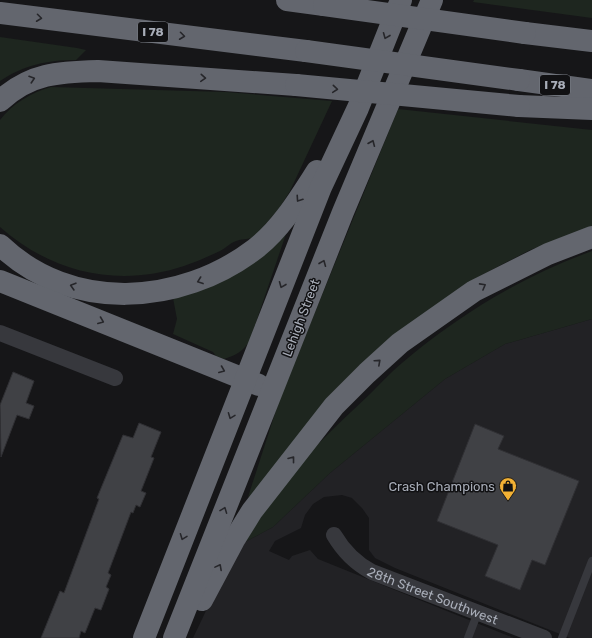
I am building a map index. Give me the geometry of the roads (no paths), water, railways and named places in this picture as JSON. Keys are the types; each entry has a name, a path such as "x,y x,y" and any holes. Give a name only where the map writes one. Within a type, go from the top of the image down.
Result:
{"highway":[{"path":"287,0 592,41"},
{"path":"144,638 321,187 358,108 401,0"},
{"name":"Lehigh Street","path":"174,638 343,212 432,0"},
{"name":"I 78","path":"0,13 592,90"},
{"path":"0,101 11,90 26,81 45,75 98,71 296,85 519,106 592,109"},
{"path":"0,245 27,266 45,275 70,285 95,292 121,294 153,293 178,288 208,278 233,264 256,248 276,229 297,202 358,108"},
{"path":"181,638 234,540 252,512 334,406 367,373 400,344 474,291 548,254 592,237"},
{"path":"0,281 273,391"}],"street":[{"path":"0,333 115,378"},
{"name":"28th Street Southwest","path":"334,535 343,550 352,559 372,572 544,638"}],"lane":[{"path":"562,638 592,561"},
{"path":"468,638 478,612"}],"place":[{"name":"Crash Champions","path":"508,501"}]}
